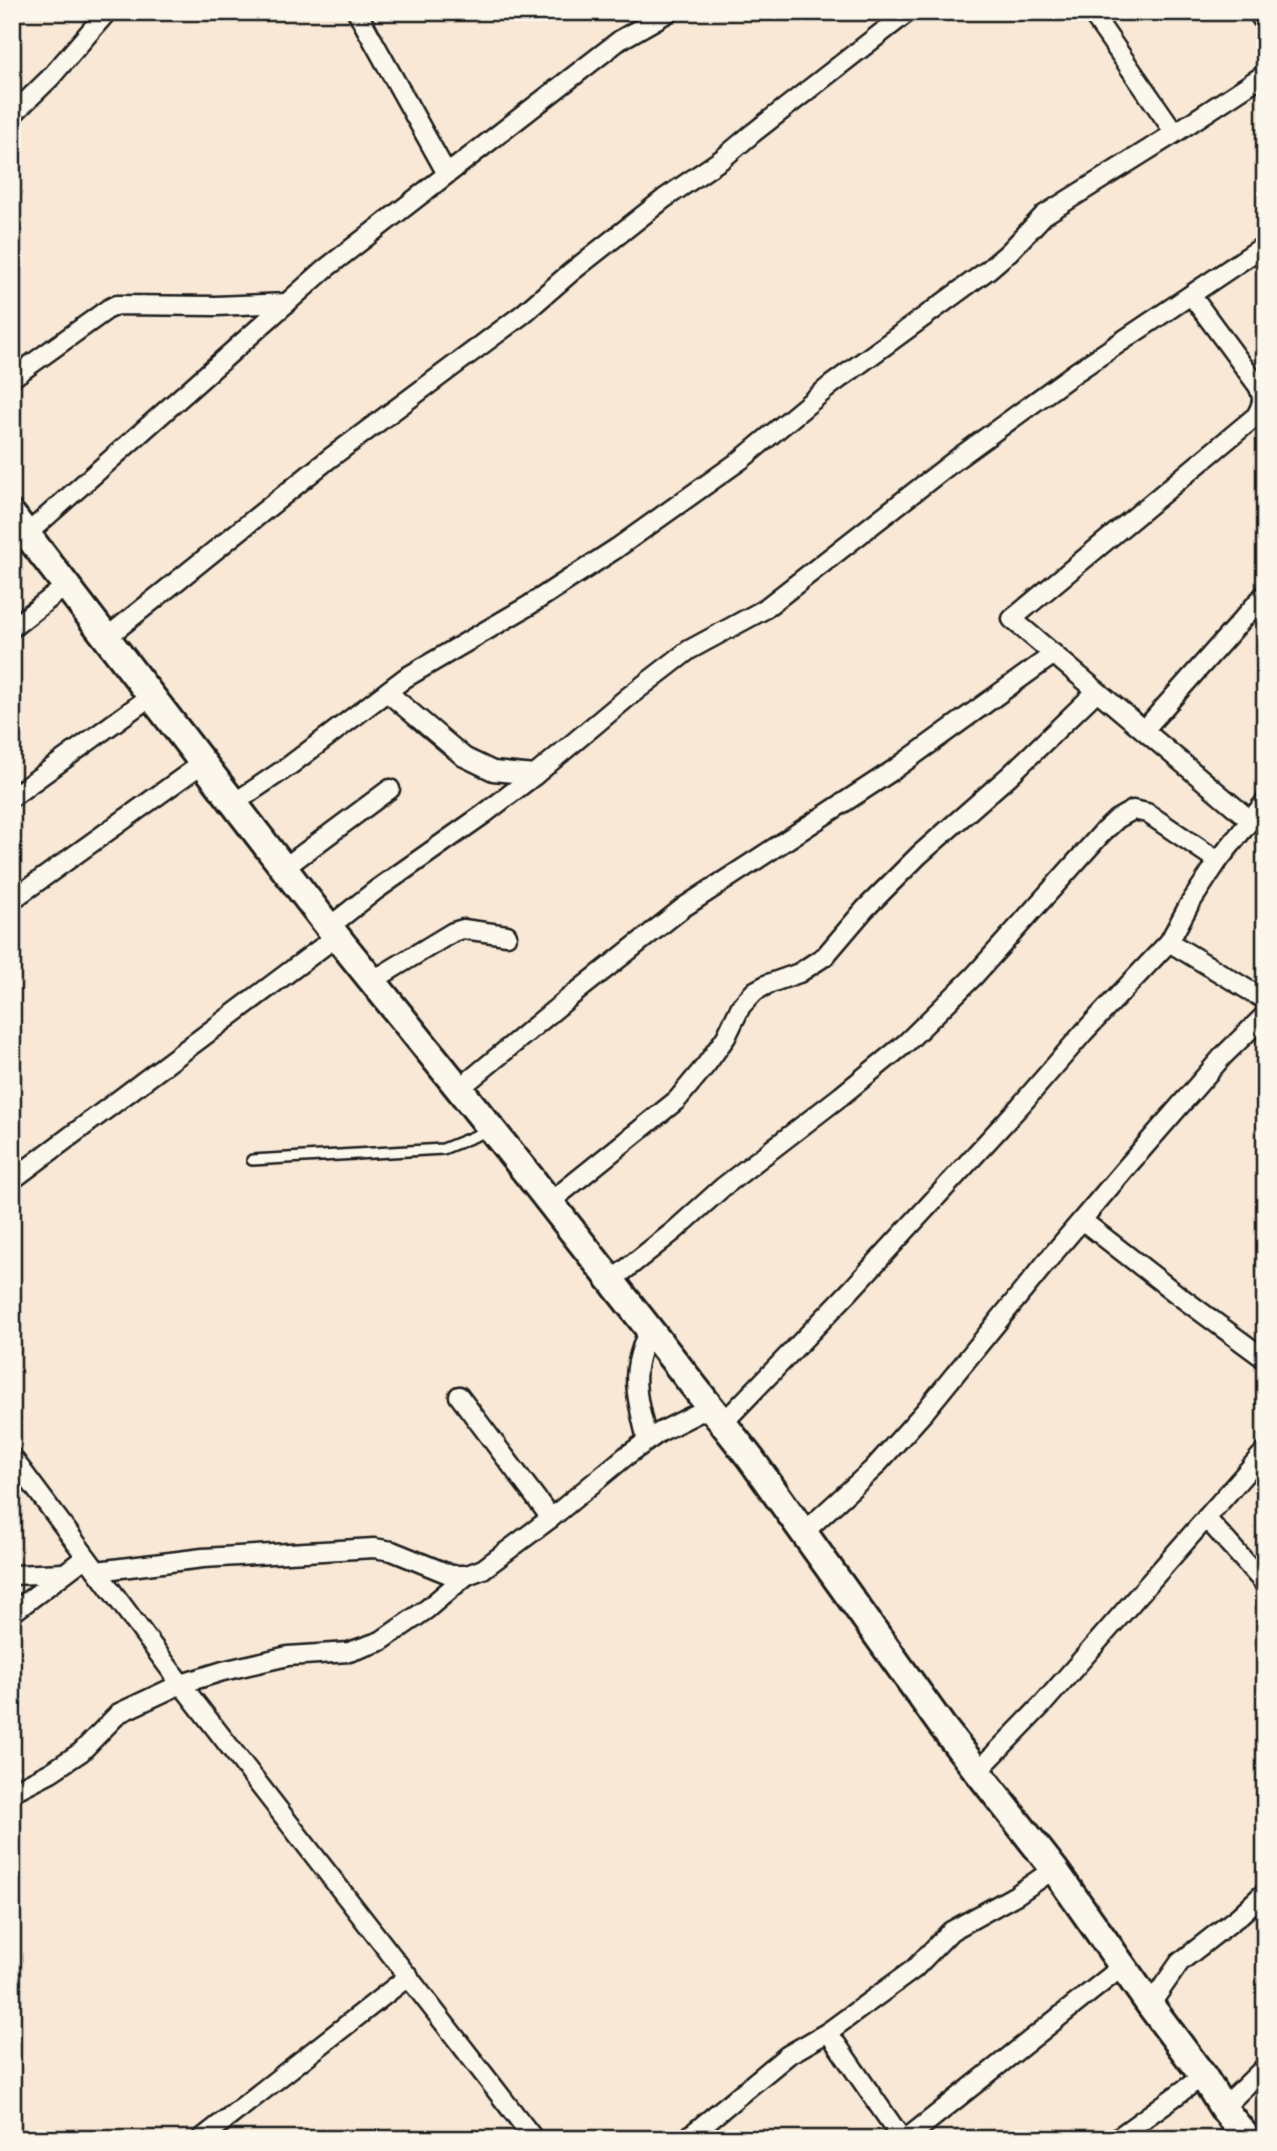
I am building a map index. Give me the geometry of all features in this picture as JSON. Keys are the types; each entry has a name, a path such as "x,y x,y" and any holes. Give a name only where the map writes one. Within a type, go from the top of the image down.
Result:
{"street":[{"path":"12,115 50,78 107,12"},
{"path":"357,12 447,174"},
{"path":"669,12 620,40 325,269 19,524 372,981 550,1202 751,1459 942,1726 1054,1869 1203,2076 1223,2108 1248,2139"},
{"path":"106,638 330,458 523,314 665,198 722,159 908,12"},
{"path":"1091,12 1175,134"},
{"path":"1257,12 1265,23"},
{"path":"234,803 289,766 405,678 520,611 617,548 741,459 831,385 988,270 1044,215 1265,75"},
{"path":"12,1180 333,931 376,890 535,775 689,650 763,610 958,458 1076,372 1265,245"},
{"path":"1191,295 1258,386 1263,405 1256,416 1012,619 1250,820"},
{"path":"12,378 116,305 216,306 287,303"},
{"path":"12,628 66,586"},
{"path":"1144,730 1265,594"},
{"path":"459,1089 684,906 892,771 1054,654"},
{"path":"550,1202 677,1100 706,1065 726,1037 741,1006 755,991 799,972 825,956 865,909 919,855 1010,775 1097,691"},
{"path":"387,692 464,757 493,771 535,775"},
{"path":"12,797 151,696"},
{"path":"12,900 203,763"},
{"path":"284,868 390,789"},
{"path":"12,1792 51,1772 81,1752 119,1713 181,1684 288,1656 349,1652 381,1641 427,1609 467,1575 483,1569 660,1432 716,1415 851,1290 1169,942 1218,860 1265,802"},
{"path":"611,1281 674,1231 723,1186 906,1043 974,976 1117,818 1133,810 1147,813 1218,860"},
{"path":"372,981 453,932 463,929 507,935"},
{"path":"1169,942 1265,1000"},
{"path":"803,1533 873,1469 925,1411 1053,1254 1200,1082 1265,1015"},
{"path":"1083,1221 1265,1359"},
{"path":"647,1441 636,1374 649,1330"},
{"path":"459,1396 551,1518"},
{"path":"978,1771 1042,1705 1265,1451"},
{"path":"12,1457 181,1684 534,2139"},
{"path":"1206,1518 1265,1584"},
{"path":"12,1575 64,1573 91,1564 374,1548 392,1551 451,1575 467,1575"},
{"path":"12,1613 64,1573"},
{"path":"686,2139 788,2055 828,2032 914,1969 951,1931 1016,1895 1054,1869"},
{"path":"1150,2005 1180,1962 1265,1892"},
{"path":"828,2032 904,2139 1123,1966"},
{"path":"201,2139 409,1976"},
{"path":"1223,2108 1265,2067"},
{"path":"1116,2139 1203,2076"}],"lane":[{"path":"252,1160 443,1149 492,1129"}]}
